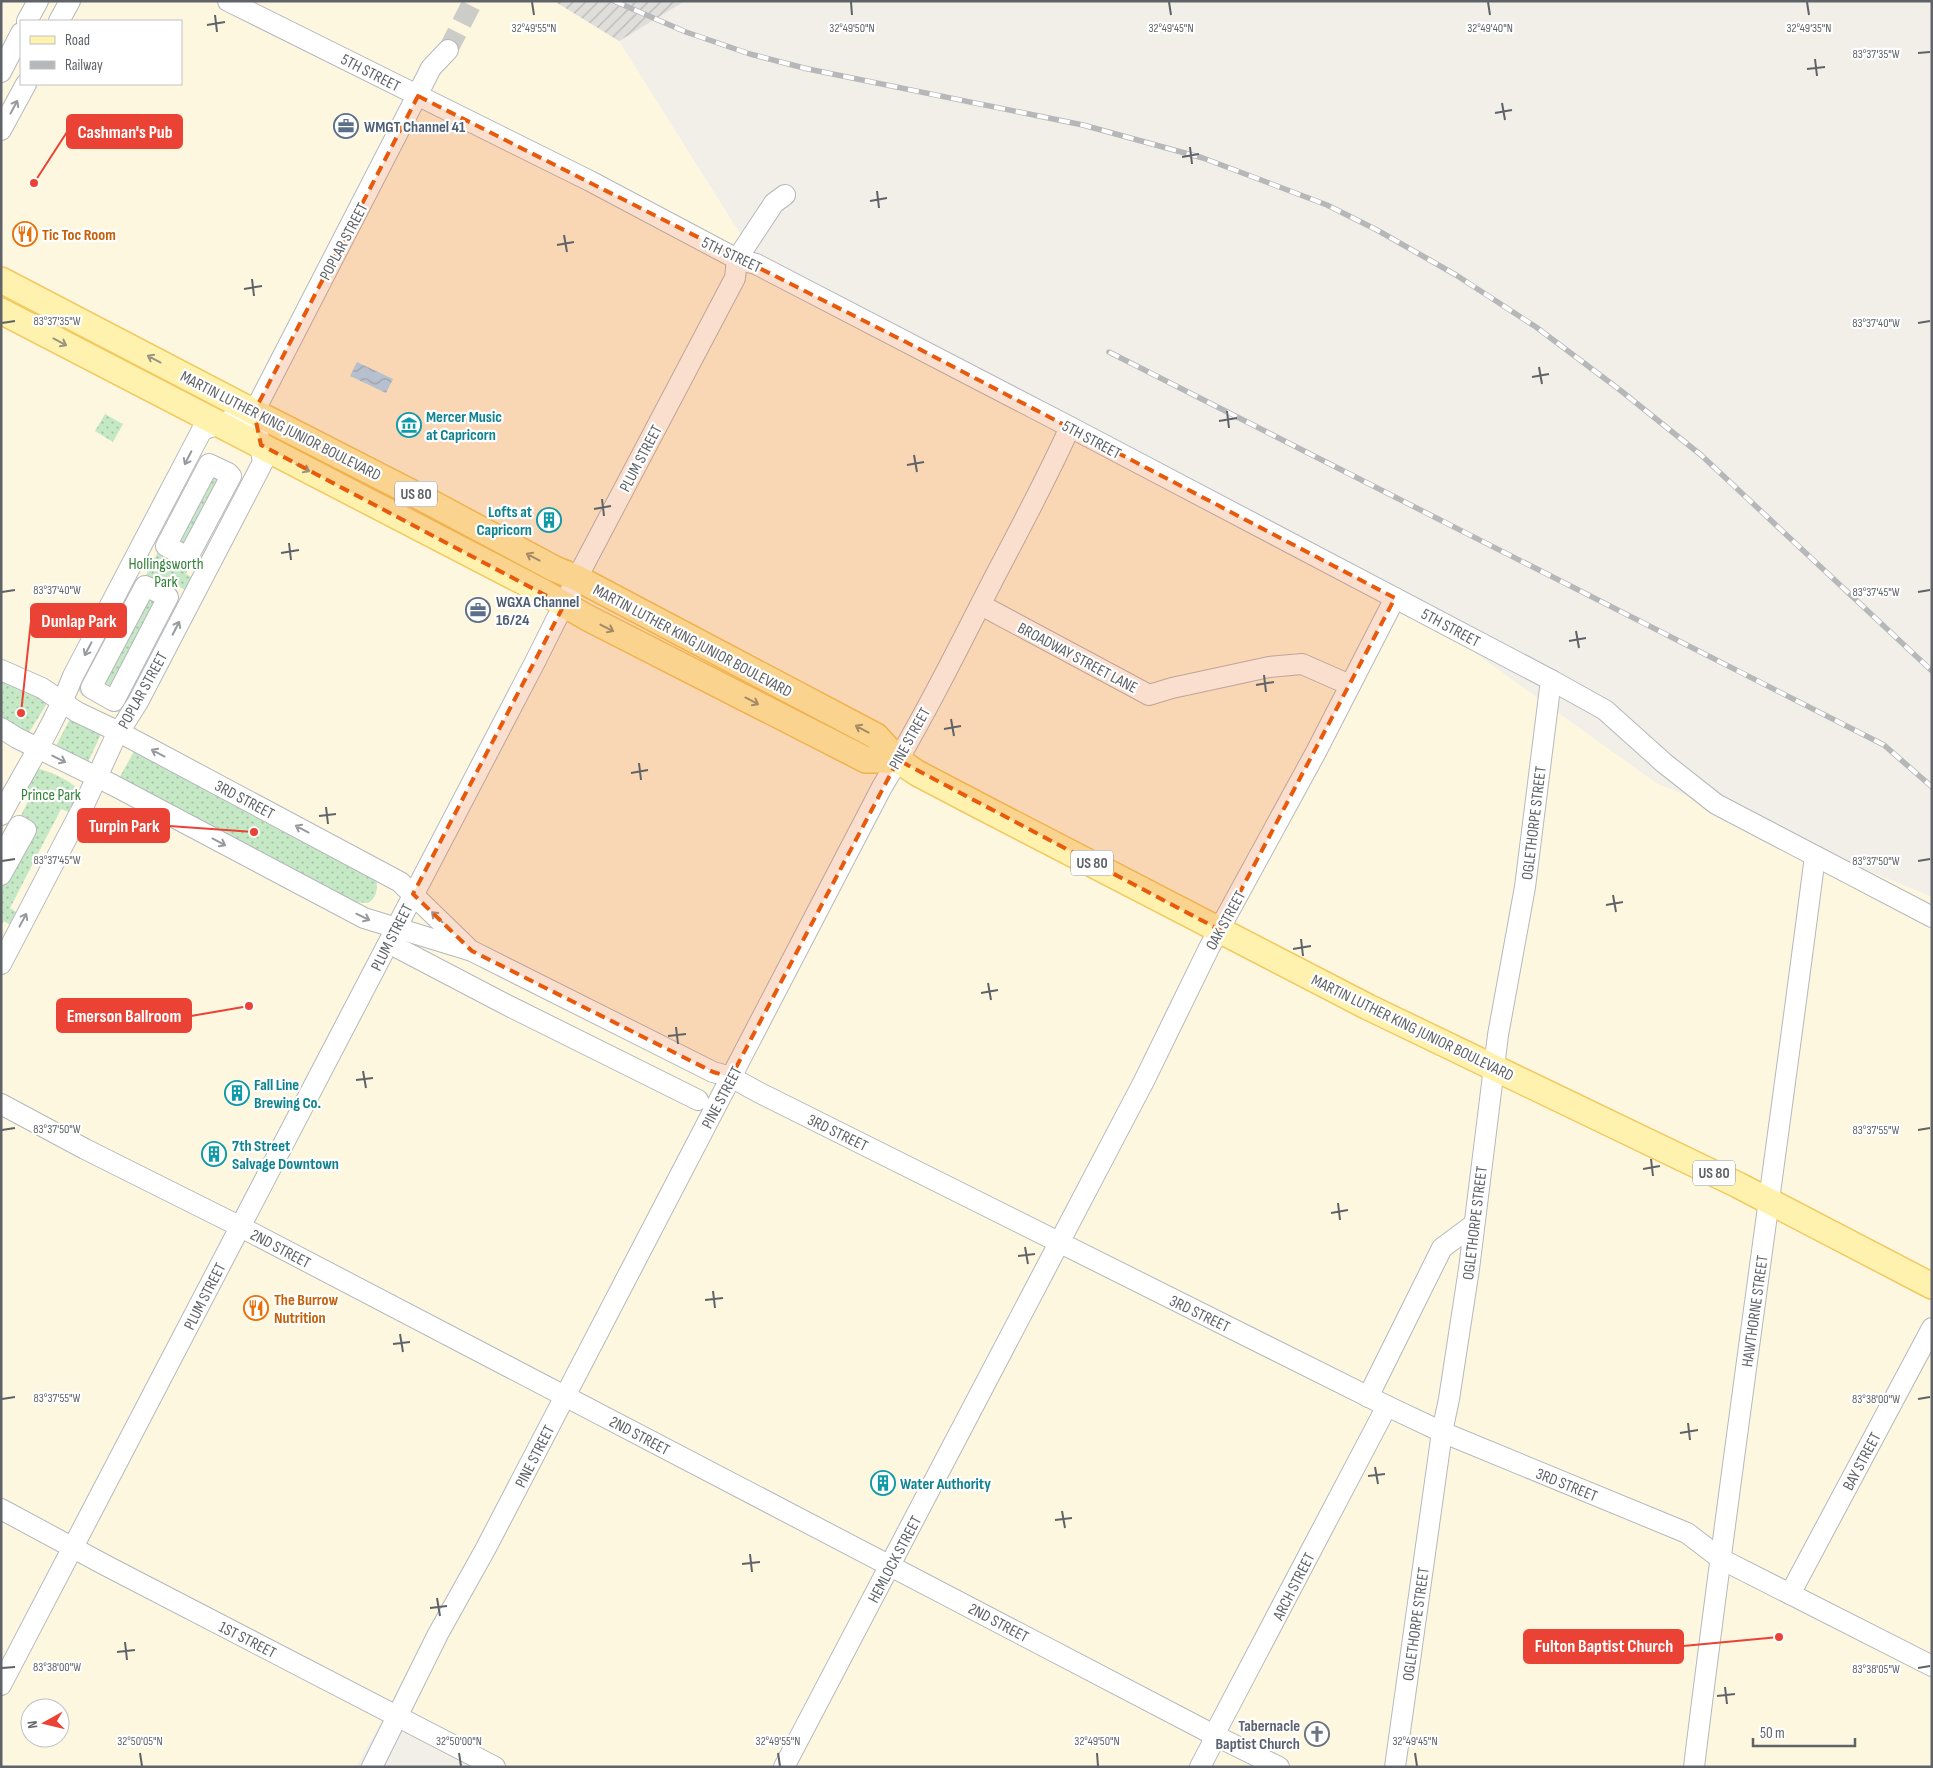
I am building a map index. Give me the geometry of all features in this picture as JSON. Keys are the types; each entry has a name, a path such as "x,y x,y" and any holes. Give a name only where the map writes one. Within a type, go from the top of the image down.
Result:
{"main road":[{"name":"MARTIN LUTHER KING JUNIOR BOULEVARD","path":"1,280 577,578 876,736 898,760 926,777 1368,1007 1768,1200 1932,1286"},
{"name":"MARTIN LUTHER KING JUNIOR BOULEVARD","path":"1,311 543,592 564,605 866,760 898,760"}],"street":[{"path":"28,20 38,1"},
{"path":"60,20 70,1"},
{"name":"5TH STREET","path":"228,1 590,181 737,259 756,264 1551,680 1605,710 1664,763 1716,804 1932,918"},
{"path":"1,72 20,35"},
{"name":"POPLAR STREET","path":"1,964 84,806 96,777 119,732 138,702 263,462 254,412 442,47"},
{"path":"1,130 25,85"},
{"name":"PLUM STREET","path":"1,1685 163,1377 239,1226 396,938 413,894 735,278 737,259 774,203 785,195"},
{"path":"213,390 218,424"},
{"path":"1,815 22,774 39,749 73,676 202,430 254,412"},
{"name":"PINE STREET","path":"372,1767 438,1634 486,1548 882,787 981,605 1053,465 1070,427"},
{"path":"144,586 168,596 114,701 91,688 144,586"},
{"name":"OAK STREET","path":"1059,1244 1144,1081 1210,948 1394,598"},
{"name":"BROADWAY STREET LANE","path":"981,605 1149,695 1172,688 1269,667 1302,664 1350,684"},
{"name":"3RD STREET","path":"1,670 42,688 77,712 119,732 400,882 472,951"},
{"name":"OGLETHORPE STREET","path":"1396,1767 1442,1432 1451,1390 1469,1269 1473,1224 1498,1035 1525,887 1551,680"},
{"name":"3RD STREET","path":"1,728 39,749 114,785 364,918 496,999 698,1100"},
{"path":"1,858 19,826 26,830 1,876"},
{"name":"HAWTHORNE STREET","path":"1694,1767 1743,1386 1768,1219 1768,1200 1815,856"},
{"name":"3RD STREET","path":"396,938 472,951 713,1072 731,1077 1059,1244 1368,1397 1442,1432 1687,1533 1721,1559 1932,1666"},
{"name":"2ND STREET","path":"1,1104 239,1226 1214,1735 1279,1767"},
{"path":"1368,1397 1442,1248 1473,1224"},
{"name":"HEMLOCK STREET","path":"784,1767 1059,1244"},
{"name":"BAY STREET","path":"1790,1594 1932,1328"},
{"name":"ARCH STREET","path":"1200,1767 1211,1746 1214,1735 1387,1406"},
{"name":"1ST STREET","path":"1,1508 73,1548 495,1767"}],"highlighted area":[{"path":"418,96 906,342 1395,598 1220,930 898,760 731,1077 713,1072 472,951 413,894 564,605 261,445 254,412"}],"shaded area":[{"path":"1,1 554,1 619,41 761,267 1350,563 1656,783 1932,897 1932,1767 469,1767 382,1721 356,1767 1,1767"},
{"path":"554,1 685,1 619,41"}],"green space":[{"path":"105,414 123,424 113,442 95,431"},
{"name":"Hollingsworth Park","path":"206,462 232,483 186,574 193,578 187,591 178,586 125,687 133,692 121,711 117,712 82,695 78,689 88,668 96,672 148,571 139,565 146,554 155,558"},
{"path":"1,678 46,702 28,734 1,721"},
{"path":"71,717 101,734 88,762 56,746"},
{"path":"136,748 376,878 377,889 375,896 368,903 354,902 118,780"},
{"name":"Prince Park","path":"38,769 55,774 68,781 80,793 71,813 61,809 10,908 18,913 12,926 4,921 1,925 1,854 33,792 26,787"}],"water":[{"path":"357,362 393,379 386,393 350,376"}],"tunnel":[{"path":"448,50 473,1"}],"railway":[{"path":"614,1 686,32 750,54 808,69 1083,125 1203,158 1327,205 1377,230 1456,275 1536,327 1620,390 1701,455 1932,671"},
{"path":"1109,352 1884,745 1932,787"}],"place":[{"name":"WMGT Channel 41","path":"346,126"},
{"name":"Cashman's Pub","path":"34,183"},
{"name":"Tic Toc Room","path":"25,234"},
{"name":"Mercer Music at Capricorn","path":"409,425"},
{"name":"Lofts at Capricorn","path":"549,520"},
{"name":"WGXA Channel 16/24","path":"478,610"},
{"name":"Dunlap Park","path":"21,713"},
{"name":"Turpin Park","path":"254,832"},
{"name":"Emerson Ballroom","path":"249,1006"},
{"name":"Fall Line Brewing Co.","path":"237,1093"},
{"name":"7th Street Salvage Downtown","path":"214,1154"},
{"name":"The Burrow Nutrition","path":"256,1308"},
{"name":"Water Authority","path":"883,1483"},
{"name":"Fulton Baptist Church","path":"1779,1637"},
{"name":"Tabernacle Baptist Church","path":"1317,1734"}]}
